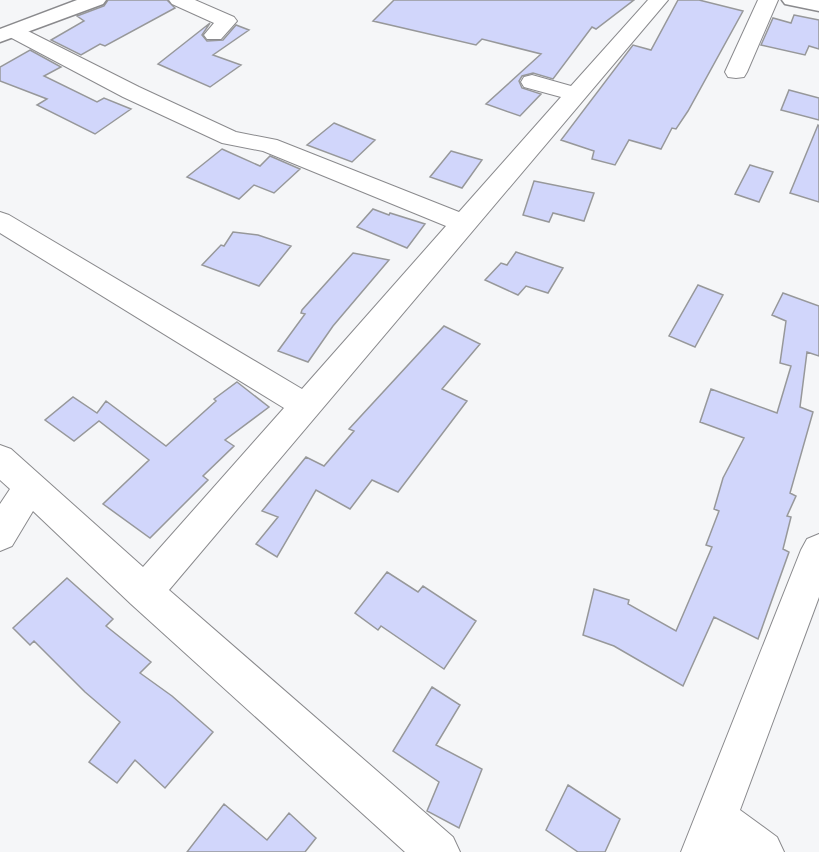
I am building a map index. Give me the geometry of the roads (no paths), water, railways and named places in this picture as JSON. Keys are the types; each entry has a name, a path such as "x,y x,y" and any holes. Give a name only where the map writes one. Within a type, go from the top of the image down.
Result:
{"highway":[{"path":"7,34 96,0"},
{"path":"792,0 819,5"}],"street":[{"path":"179,0 227,21 214,35"},
{"path":"144,592 658,0"},
{"path":"736,72 768,0"},
{"path":"7,34 230,138 268,145 464,224"},
{"path":"532,82 576,95"},
{"path":"0,221 305,406"},
{"path":"0,459 144,592 438,852"},
{"path":"0,535 29,487"},
{"path":"762,852 709,836 810,603 819,550"}]}
